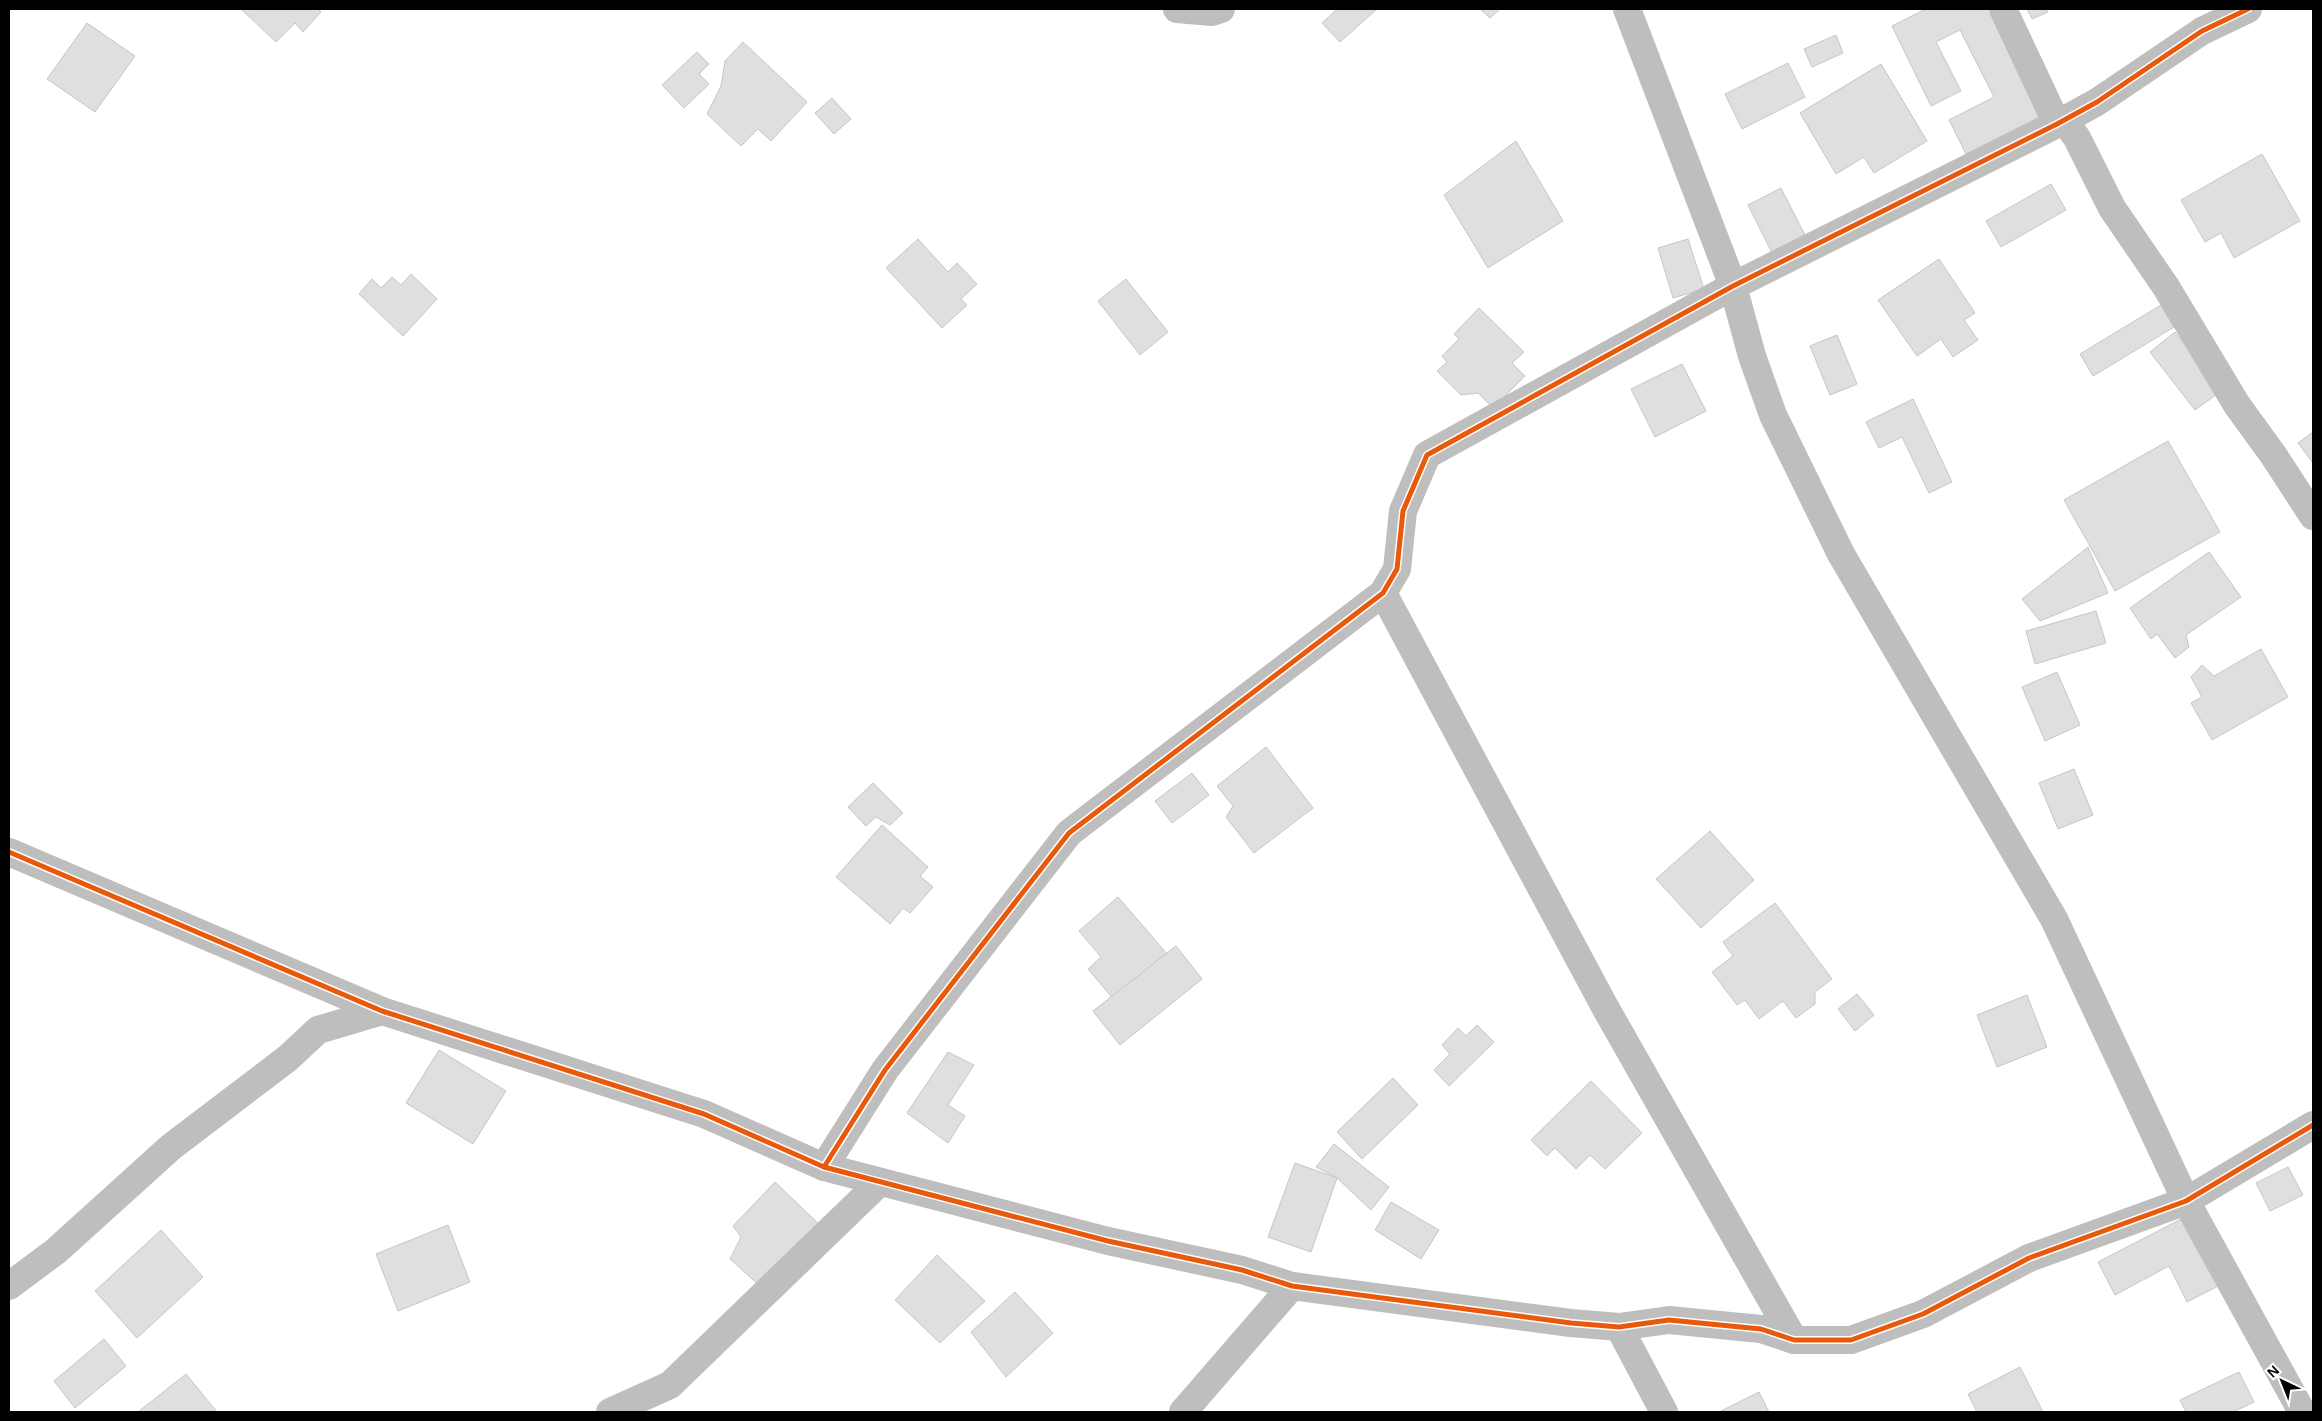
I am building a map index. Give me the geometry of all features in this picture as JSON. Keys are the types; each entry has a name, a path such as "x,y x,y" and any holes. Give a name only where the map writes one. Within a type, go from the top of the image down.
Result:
{"street":[{"path":"1177,9 1212,12 1221,9"},
{"path":"1627,9 1733,286 1752,356 1774,415 1841,554 2054,919 2186,1201 2302,1412"},
{"path":"2003,9 2060,122 2077,138 2112,208 2166,287 2237,405 2274,456 2313,516"},
{"path":"824,1167 885,1070 1069,833 1382,594 1397,569 1403,511 1427,455 1733,286 2097,102 2202,31 2248,9"},
{"path":"1382,594 1606,1007 1794,1340"},
{"path":"9,852 382,1011 704,1114 824,1167 1108,1241 1242,1270 1292,1286 1571,1323 1619,1327 1669,1320 1736,1329 1761,1329 1794,1340 1852,1340 1923,1314 2029,1258 2186,1201 2313,1125"},
{"path":"9,1286 56,1251 171,1147 288,1058 318,1030 382,1011"},
{"path":"610,1412 670,1385 880,1182"},
{"path":"1183,1412 1292,1286"},
{"path":"1619,1327 1664,1412"}],"building":[{"path":"241,9 318,9 321,12 303,32 295,23 276,42"},
{"path":"1337,9 1377,9 1340,42 1322,23"},
{"path":"1480,9 1500,9 1490,18"},
{"path":"1926,9 1990,9 2043,115 1966,154 1949,120 1994,97 1960,30 1936,42 1961,91 1931,106 1892,26"},
{"path":"2027,9 2046,9 2048,12 2032,19"},
{"path":"87,23 135,56 95,112 47,79"},
{"path":"1836,35 1843,53 1812,67 1804,49"},
{"path":"743,42 807,102 771,141 758,129 741,146 707,114 721,86 725,61"},
{"path":"697,52 709,64 699,74 709,84 684,108 662,85"},
{"path":"1788,63 1805,97 1742,129 1725,94"},
{"path":"1881,64 1927,141 1874,173 1864,157 1836,174 1800,113"},
{"path":"832,98 851,119 834,134 815,113"},
{"path":"1516,141 1563,221 1488,268 1444,195"},
{"path":"2262,154 2300,221 2234,258 2221,233 2205,242 2181,200"},
{"path":"2051,184 2066,210 2001,247 1986,221"},
{"path":"1781,188 1805,235 1779,267 1748,205"},
{"path":"918,239 948,272 957,263 977,284 961,299 967,305 942,328 886,268"},
{"path":"1688,239 1704,289 1673,298 1658,248"},
{"path":"1939,259 1975,313 1964,320 1978,340 1953,357 1941,339 1917,356 1878,300"},
{"path":"411,274 437,299 403,336 359,294 372,279 381,288 392,277 401,285"},
{"path":"1126,279 1168,332 1140,355 1098,301"},
{"path":"2161,305 2174,327 2093,376 2080,354"},
{"path":"1479,308 1524,352 1512,363 1525,376 1493,408 1478,393 1461,395 1437,371 1447,362 1442,356 1459,339 1454,334"},
{"path":"2175,332 2220,392 2195,410 2150,352"},
{"path":"1837,335 1857,384 1830,395 1810,346"},
{"path":"1682,364 1706,411 1655,437 1631,389"},
{"path":"1913,399 1952,482 1929,493 1902,437 1879,448 1866,422"},
{"path":"2313,432 2313,463 2298,443"},
{"path":"2168,441 2220,532 2115,591 2064,500"},
{"path":"2088,547 2108,593 2040,621 2022,599"},
{"path":"2209,552 2241,597 2186,635 2189,647 2175,658 2157,634 2151,639 2130,608"},
{"path":"2096,611 2106,643 2035,664 2026,631"},
{"path":"2261,649 2288,697 2212,740 2191,703 2202,697 2191,677 2202,665 2214,676"},
{"path":"2057,672 2080,725 2045,741 2022,687"},
{"path":"1266,747 1313,808 1254,853 1226,817 1233,806 1217,786"},
{"path":"2074,769 2093,815 2058,829 2039,783"},
{"path":"1192,773 1209,795 1172,823 1155,801"},
{"path":"873,783 903,813 890,825 876,817 866,826 848,807"},
{"path":"882,825 928,867 920,876 933,887 910,913 903,908 890,924 836,877"},
{"path":"1710,831 1754,880 1701,928 1656,879"},
{"path":"1118,897 1168,955 1115,1001 1088,969 1101,957 1079,931"},
{"path":"1775,903 1832,979 1815,992 1815,1004 1796,1018 1783,1001 1759,1019 1745,1000 1737,1005 1712,972 1733,956 1723,942"},
{"path":"1176,946 1202,979 1120,1045 1093,1011"},
{"path":"1857,994 1874,1015 1855,1031 1838,1009"},
{"path":"2027,995 2047,1047 1997,1067 1977,1015"},
{"path":"1477,1025 1494,1042 1449,1086 1434,1070 1450,1054 1442,1045 1458,1028 1466,1036"},
{"path":"439,1050 506,1091 473,1144 406,1103"},
{"path":"948,1052 974,1065 948,1105 965,1116 948,1143 907,1113"},
{"path":"1393,1078 1418,1105 1362,1159 1337,1132"},
{"path":"1591,1081 1642,1133 1605,1169 1590,1155 1576,1169 1555,1148 1547,1156 1531,1140"},
{"path":"1334,1144 1389,1187 1371,1210 1337,1178 1316,1167"},
{"path":"1295,1163 1337,1178 1311,1252 1268,1237"},
{"path":"2288,1167 2303,1195 2270,1211 2256,1183"},
{"path":"775,1182 823,1228 763,1289 730,1259 741,1237 733,1226"},
{"path":"1391,1202 1439,1230 1421,1259 1375,1230"},
{"path":"2185,1217 2220,1285 2187,1302 2169,1266 2115,1295 2098,1262"},
{"path":"448,1225 470,1282 398,1311 376,1254"},
{"path":"161,1230 203,1277 137,1338 95,1291"},
{"path":"937,1255 985,1301 940,1343 895,1300"},
{"path":"1015,1292 1053,1333 1006,1377 971,1332"},
{"path":"104,1339 126,1366 75,1408 54,1381"},
{"path":"2020,1367 2043,1412 1977,1412 1968,1394"},
{"path":"2239,1372 2254,1402 2233,1412 2186,1412 2180,1400"},
{"path":"186,1374 217,1412 138,1412"},
{"path":"1759,1392 1769,1412 1719,1412"}],"cycle path":[{"path":"824,1167 885,1070 1069,833 1383,593 1397,569 1403,511 1427,455 1733,286 2057,124 2097,102 2202,31 2248,9"},
{"path":"9,852 382,1011 704,1114 824,1167 1108,1241 1242,1270 1292,1286 1571,1323 1619,1327 1669,1320 1761,1329 1794,1340 1851,1340 1923,1314 2029,1258 2186,1201 2313,1125"}]}
